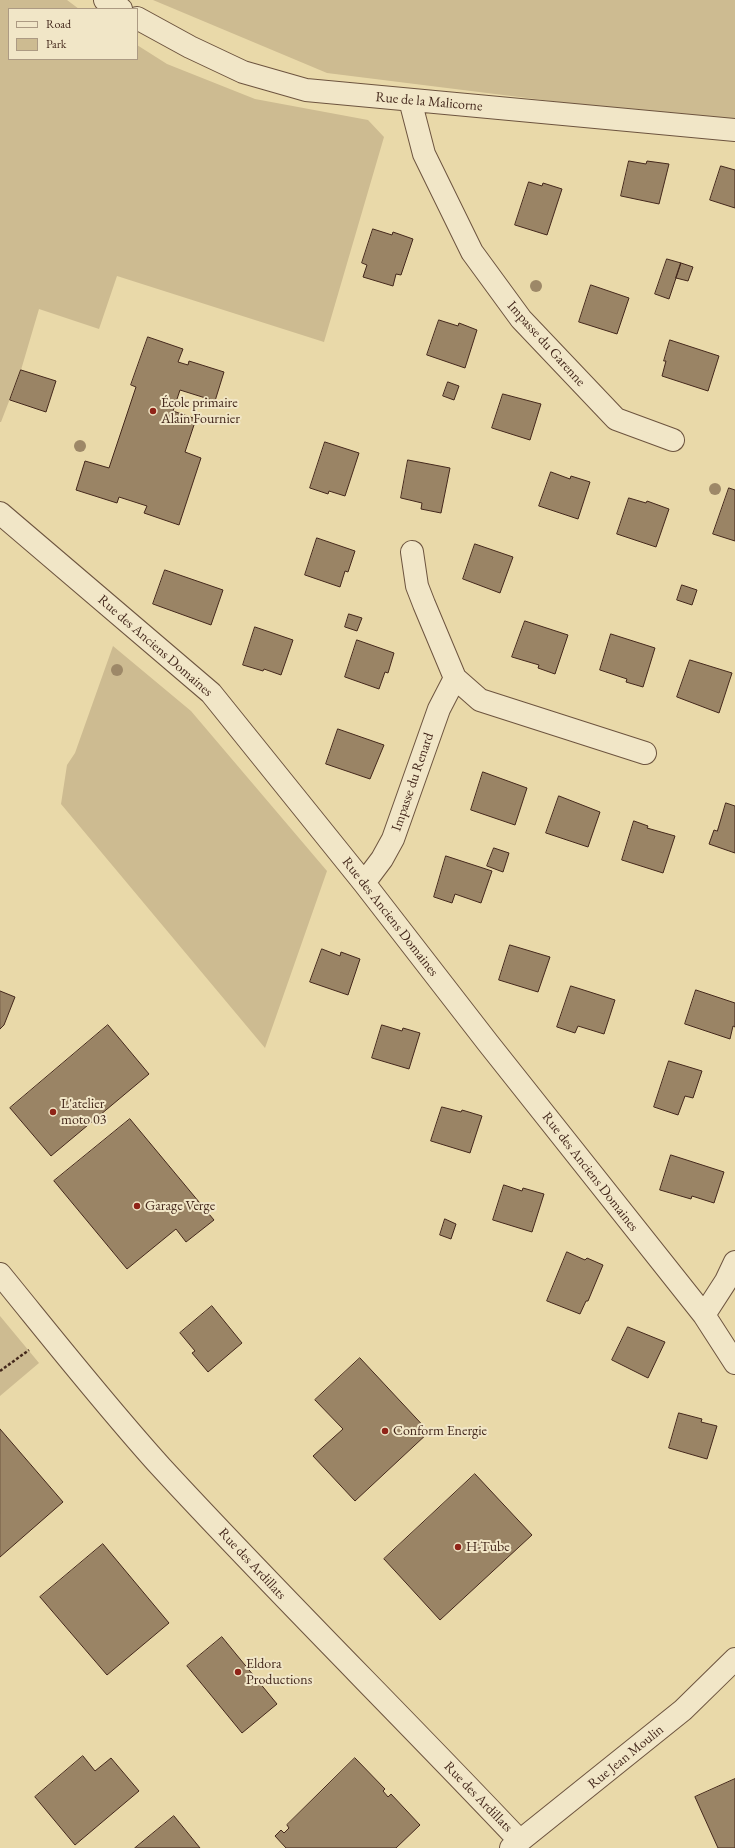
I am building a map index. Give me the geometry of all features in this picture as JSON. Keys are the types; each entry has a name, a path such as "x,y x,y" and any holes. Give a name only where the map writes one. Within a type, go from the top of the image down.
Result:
{"street":[{"path":"105,0 119,8"},
{"name":"Rue de la Malicorne","path":"138,19 190,47 243,72 306,90 735,130"},
{"name":"Impasse du Garenne","path":"410,100 424,154 472,252 520,319 616,419 673,440"},
{"name":"Rue des Anciens Domaines","path":"0,513 212,693 364,883 488,1043 704,1315 735,1363"},
{"path":"412,552 417,586 456,678 480,700 645,753"},
{"name":"Impasse du Renard","path":"364,883 382,859 393,839 439,709 456,678"},
{"path":"704,1315 726,1281 735,1262"},
{"name":"Rue des Ardillats","path":"0,1274 122,1423 270,1584 515,1844"},
{"name":"Rue Jean Moulin","path":"515,1844 684,1710 735,1659"}],"path":[{"path":"0,1371 49,1334"}],"green space":[{"path":"0,0 67,0 78,8 8,8 8,60 138,60 138,46 167,64 255,99 368,120 384,137 324,342 117,276 99,329 39,309 21,370 0,422"},
{"path":"153,0 735,0 735,124 327,73"},
{"path":"113,646 191,711 327,871 265,1048 61,804 67,765 75,753"},
{"path":"0,1316 39,1363 0,1396"}],"building":[{"path":"629,161 646,164 647,161 669,164 659,204 621,196"},
{"path":"721,166 735,170 735,208 710,200"},
{"path":"529,182 542,186 543,183 562,189 547,235 515,225"},
{"path":"373,229 392,235 393,232 413,239 401,275 396,274 393,286 363,277 367,265 362,263"},
{"path":"667,259 681,263 669,299 655,294"},
{"path":"681,263 693,267 688,281 676,278"},
{"path":"591,285 629,298 617,334 579,322"},
{"path":"439,320 458,326 459,323 477,330 465,368 427,355"},
{"path":"148,337 183,349 178,362 188,365 189,361 224,372 215,401 180,390 173,411 196,419 185,452 201,458 179,525 144,513 147,506 119,497 117,503 76,490 85,461 109,468 136,387 131,385"},
{"path":"670,340 719,356 708,391 662,376 666,361 664,361"},
{"path":"21,370 56,381 46,412 10,400"},
{"path":"448,382 459,386 454,400 443,396"},
{"path":"503,394 541,404 530,440 492,428"},
{"path":"325,442 359,453 345,496 329,491 328,494 310,488"},
{"path":"408,460 450,468 441,513 421,509 422,503 401,498"},
{"path":"551,472 570,479 571,476 590,482 578,519 539,506"},
{"path":"729,488 735,490 735,541 713,534"},
{"path":"629,498 646,503 647,501 669,509 656,547 617,534"},
{"path":"317,538 355,551 348,572 345,571 340,587 305,575"},
{"path":"475,544 513,557 500,593 463,579"},
{"path":"165,570 223,590 211,625 153,604"},
{"path":"682,585 697,590 692,605 677,600"},
{"path":"349,614 362,618 357,631 345,627"},
{"path":"525,621 568,635 555,674 538,668 539,665 512,657"},
{"path":"255,627 293,640 281,675 264,669 263,671 243,665"},
{"path":"611,634 655,648 643,687 626,682 627,679 600,670"},
{"path":"357,640 394,653 388,673 385,672 379,689 345,677"},
{"path":"690,660 732,673 719,713 677,697"},
{"path":"338,729 384,745 370,779 326,764"},
{"path":"483,772 527,788 515,825 471,810"},
{"path":"559,796 600,812 588,847 546,833"},
{"path":"726,803 735,806 735,853 709,844 714,830 717,831"},
{"path":"634,821 648,826 647,828 675,836 663,873 622,860"},
{"path":"494,848 509,853 503,872 487,866"},
{"path":"446,856 492,871 481,903 455,894 452,903 434,897"},
{"path":"510,945 550,957 538,992 499,980"},
{"path":"322,949 340,956 341,952 360,959 348,995 310,982"},
{"path":"571,986 615,1000 604,1034 578,1026 575,1033 557,1027"},
{"path":"696,990 735,1003 735,1027 733,1026 730,1039 685,1024"},
{"path":"0,991 15,997 4,1025 0,1029"},
{"path":"108,1025 149,1074 51,1156 10,1108"},
{"path":"382,1025 402,1031 403,1028 420,1033 409,1069 372,1058"},
{"path":"669,1061 702,1071 693,1098 685,1096 678,1115 654,1107"},
{"path":"442,1107 461,1112 462,1110 482,1116 470,1153 431,1141"},
{"path":"130,1119 214,1220 186,1242 176,1229 127,1269 54,1181"},
{"path":"671,1155 724,1172 714,1203 692,1196 691,1199 660,1190"},
{"path":"504,1185 522,1191 523,1188 544,1194 532,1232 493,1220"},
{"path":"445,1219 456,1224 451,1239 440,1235"},
{"path":"567,1252 585,1260 587,1258 603,1265 588,1301 586,1301 580,1314 547,1301"},
{"path":"212,1306 242,1343 208,1372 192,1353 195,1351 180,1333"},
{"path":"628,1327 665,1342 648,1378 612,1360"},
{"name":"Conform Energie","path":"360,1358 429,1432 355,1501 313,1456 343,1429 315,1400"},
{"path":"679,1413 702,1419 701,1422 717,1426 707,1459 669,1448"},
{"path":"0,1429 63,1502 0,1557"},
{"name":"H-Tube","path":"475,1474 532,1535 440,1620 384,1559"},
{"path":"103,1544 169,1623 107,1675 40,1597"},
{"path":"222,1637 277,1704 242,1733 187,1666"},
{"path":"83,1756 95,1771 111,1758 139,1791 75,1845 35,1797"},
{"path":"355,1758 385,1789 383,1791 388,1797 391,1794 420,1825 396,1848 286,1848 275,1836 281,1830 284,1833 289,1828 287,1825"},
{"path":"735,1779 735,1848 718,1848 695,1797"},
{"path":"174,1816 200,1848 135,1848"}],"place":[{"name":"École primaire Alain Fournier","path":"153,411"},
{"name":"L'atelier moto 03","path":"53,1112"},
{"name":"Garage Verge","path":"137,1206"},
{"name":"Conform Energie","path":"385,1431"},
{"name":"H-Tube","path":"458,1547"},
{"name":"Eldora Productions","path":"238,1672"}]}
